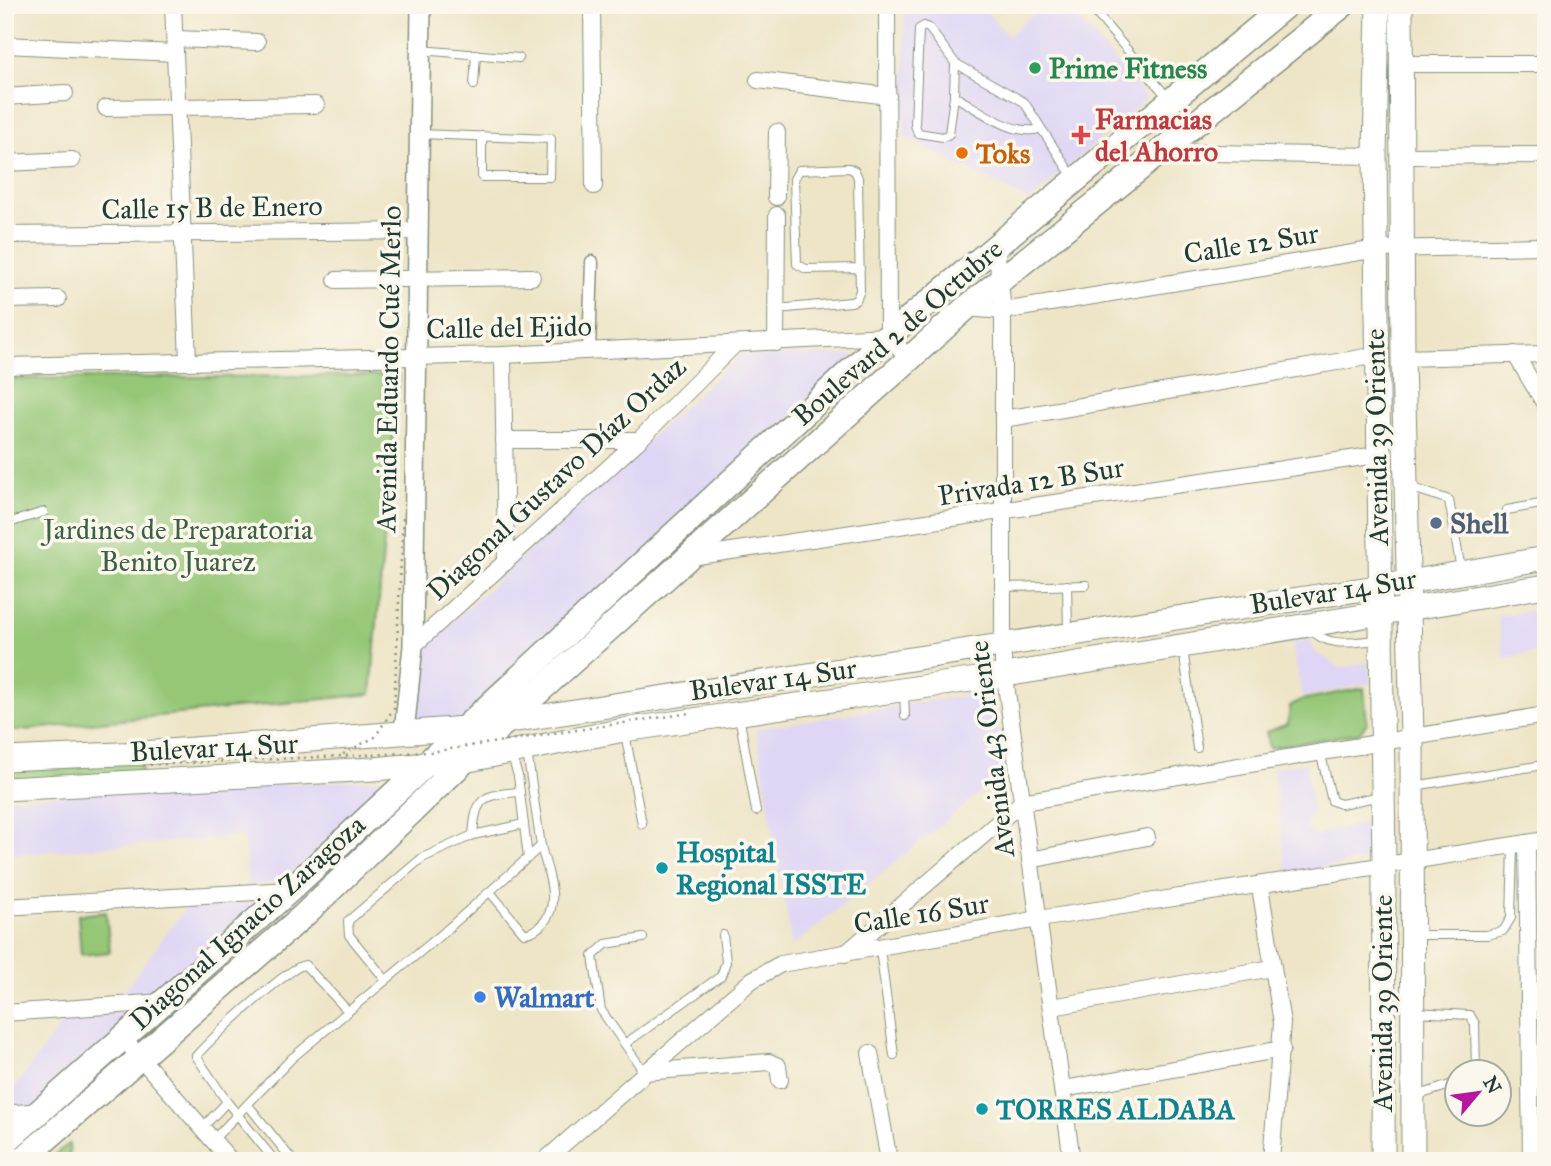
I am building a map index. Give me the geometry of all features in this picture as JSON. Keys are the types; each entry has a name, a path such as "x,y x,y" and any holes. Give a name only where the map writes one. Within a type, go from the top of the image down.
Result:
{"main road":[{"name":"Boulevard 2 de Octubre","path":"465,728 888,336 1286,5"},
{"name":"Boulevard 2 de Octubre","path":"506,722 966,308 1343,5"},
{"name":"Avenida 39 Oriente","path":"1378,5 1375,156 1379,640 1384,865 1383,1159"},
{"name":"Avenida 39 Oriente","path":"1401,5 1403,358 1412,737 1410,935 1413,1159"},
{"name":"Bulevar 14 Sur","path":"5,759 142,753 465,728 1379,587 1546,558"},
{"name":"Bulevar 14 Sur","path":"5,789 425,765 469,760 624,730 1005,675 1546,586"},
{"name":"Diagonal Ignacio Zaragoza","path":"21,1161 303,916 506,722"},
{"name":"Diagonal Ignacio Zaragoza","path":"5,1142 290,890 465,728"}],"street":[{"path":"173,5 188,361"},
{"name":"Avenida Eduardo Cué Merlo","path":"404,732 413,646 421,5"},
{"path":"592,5 594,186"},
{"path":"887,5 888,336 910,359"},
{"path":"5,45 175,46 257,42"},
{"path":"1402,64 1546,64"},
{"path":"758,80 888,96"},
{"path":"5,97 65,93"},
{"path":"107,108 316,105"},
{"path":"776,197 777,132"},
{"path":"1158,152 1375,156"},
{"path":"1400,156 1546,155"},
{"path":"5,163 72,160"},
{"path":"776,343 777,215"},
{"name":"Calle 15 B de Enero","path":"5,235 419,231"},
{"name":"Avenida 43 Oriente","path":"996,245 1003,311 1005,675 1072,1161"},
{"name":"Calle 12 Sur","path":"966,308 1003,311 1377,249 1546,246"},
{"path":"589,351 592,262"},
{"path":"336,280 418,281 533,277"},
{"path":"5,300 58,299"},
{"name":"Calle del Ejido","path":"5,366 503,355 733,346 888,336"},
{"name":"Diagonal Gustavo Díaz Ordaz","path":"413,646 639,440 733,346"},
{"path":"1516,354 1546,406"},
{"path":"1403,358 1546,354"},
{"path":"503,355 506,562"},
{"path":"1004,419 1378,355"},
{"path":"504,440 639,440"},
{"name":"Privada 12 B Sur","path":"691,557 1377,455"},
{"path":"1022,802 1546,715"},
{"name":"Calle 16 Sur","path":"845,954 1022,802"},
{"path":"1030,859 1147,837"},
{"name":"Calle 16 Sur","path":"845,954 1039,919 1260,887 1546,840"},
{"path":"1520,845 1531,1159"},
{"path":"1260,887 1282,1023 1271,1160"},
{"path":"5,906 290,890"},
{"path":"544,1161 644,1072 766,971 781,964 845,954"},
{"path":"1052,1007 1272,968"},
{"path":"5,1013 163,1002"},
{"path":"123,1038 231,1161"},
{"path":"1064,1089 1282,1049"},
{"path":"870,1053 889,1161"},
{"path":"644,1072 769,1062 779,1068 780,1080"},
{"path":"5,1114 40,1111"}],"lane":[{"path":"1090,5 1170,100"},
{"path":"955,63 949,134 943,137 918,133 915,125 919,29 924,26 929,28 955,63 1016,94 1024,102 1039,130 1074,180"},
{"path":"420,50 519,58"},
{"path":"474,85 476,54"},
{"path":"954,96 1015,128 1031,132 1039,130"},
{"path":"419,134 482,136 551,139 550,177 481,177 482,136"},
{"path":"777,309 856,300 860,291 860,268 855,171 849,168 799,170 794,179 797,264 806,269 860,268"},
{"path":"1406,486 1449,499 1461,573"},
{"path":"1507,510 1546,503"},
{"path":"5,524 44,512"},
{"path":"1067,585 1069,634"},
{"path":"1003,587 1086,585"},
{"path":"1307,626 1324,641 1334,643 1379,640"},
{"path":"1182,646 1197,748"},
{"path":"904,690 905,716"},
{"path":"739,715 756,811"},
{"path":"624,730 642,824"},
{"path":"519,750 519,792 528,858"},
{"path":"490,892 524,933 531,932 546,921 554,899 519,750"},
{"path":"1320,751 1332,801 1342,804 1382,796"},
{"path":"1411,786 1537,766"},
{"path":"473,835 475,811 482,800 495,794 519,792"},
{"path":"385,979 349,935 348,921 422,858 473,835 524,824"},
{"path":"1410,935 1487,935 1503,931 1511,918 1520,845"},
{"path":"208,1134 239,1116 292,1058 541,846"},
{"path":"626,1043 721,976 726,962 723,935"},
{"path":"643,938 606,944 593,956 601,1010 644,1072"},
{"path":"880,949 894,1055"},
{"path":"275,1161 227,1102 196,1058 275,983 302,964 347,1010"},
{"path":"1411,1012 1470,1015 1475,1024 1476,1058"},
{"path":"1412,1097 1442,1088"},
{"path":"208,1134 227,1102"},
{"path":"248,1105 293,1161"}],"path":[{"path":"341,756 375,737 394,708 402,517"},
{"path":"143,765 430,752 690,713"},
{"path":"1168,1161 1383,1159"},
{"path":"1413,1159 1531,1159"}],"shaded area":[{"path":"905,5 981,5 1008,36 1043,5 1066,5 1147,98 1030,201 904,137"},
{"path":"739,355 855,355 465,720 418,718 416,656"},
{"path":"1546,608 1546,651 1504,658 1497,616"},
{"path":"1311,639 1313,650 1340,668 1368,662 1371,683 1302,697 1292,643"},
{"path":"992,691 1005,772 792,947 756,729"},
{"path":"1306,762 1312,811 1305,825 1309,831 1314,837 1335,829 1373,823 1375,858 1287,874 1273,768"},
{"path":"405,778 280,882 248,885 244,836 5,855 5,798"},
{"path":"189,903 260,903 155,997 118,999"},
{"path":"137,1013 36,1107 5,1109 5,1101 68,1015"}],"green space":[{"name":"Jardines de Preparatoria Benito Juarez","path":"398,375 371,694 5,732 5,379"},
{"path":"1364,688 1367,723 1359,733 1269,748 1266,732 1288,724 1290,706 1301,700"},
{"path":"140,755 142,778 5,784 5,765"},
{"path":"106,912 110,952 81,955 78,915"},
{"path":"1535,1013 1546,1013 1546,1090 1536,1095"},
{"path":"69,1144 70,1161 45,1161"}],"place":[{"name":"Prime Fitness","path":"1035,68"},
{"name":"Farmacias del Ahorro","path":"1081,135"},
{"name":"Toks","path":"962,153"},
{"name":"Shell","path":"1436,523"},
{"name":"Hospital Regional ISSTE","path":"662,868"},
{"name":"Walmart","path":"480,997"},
{"name":"TORRES ALDABA","path":"982,1109"}]}
